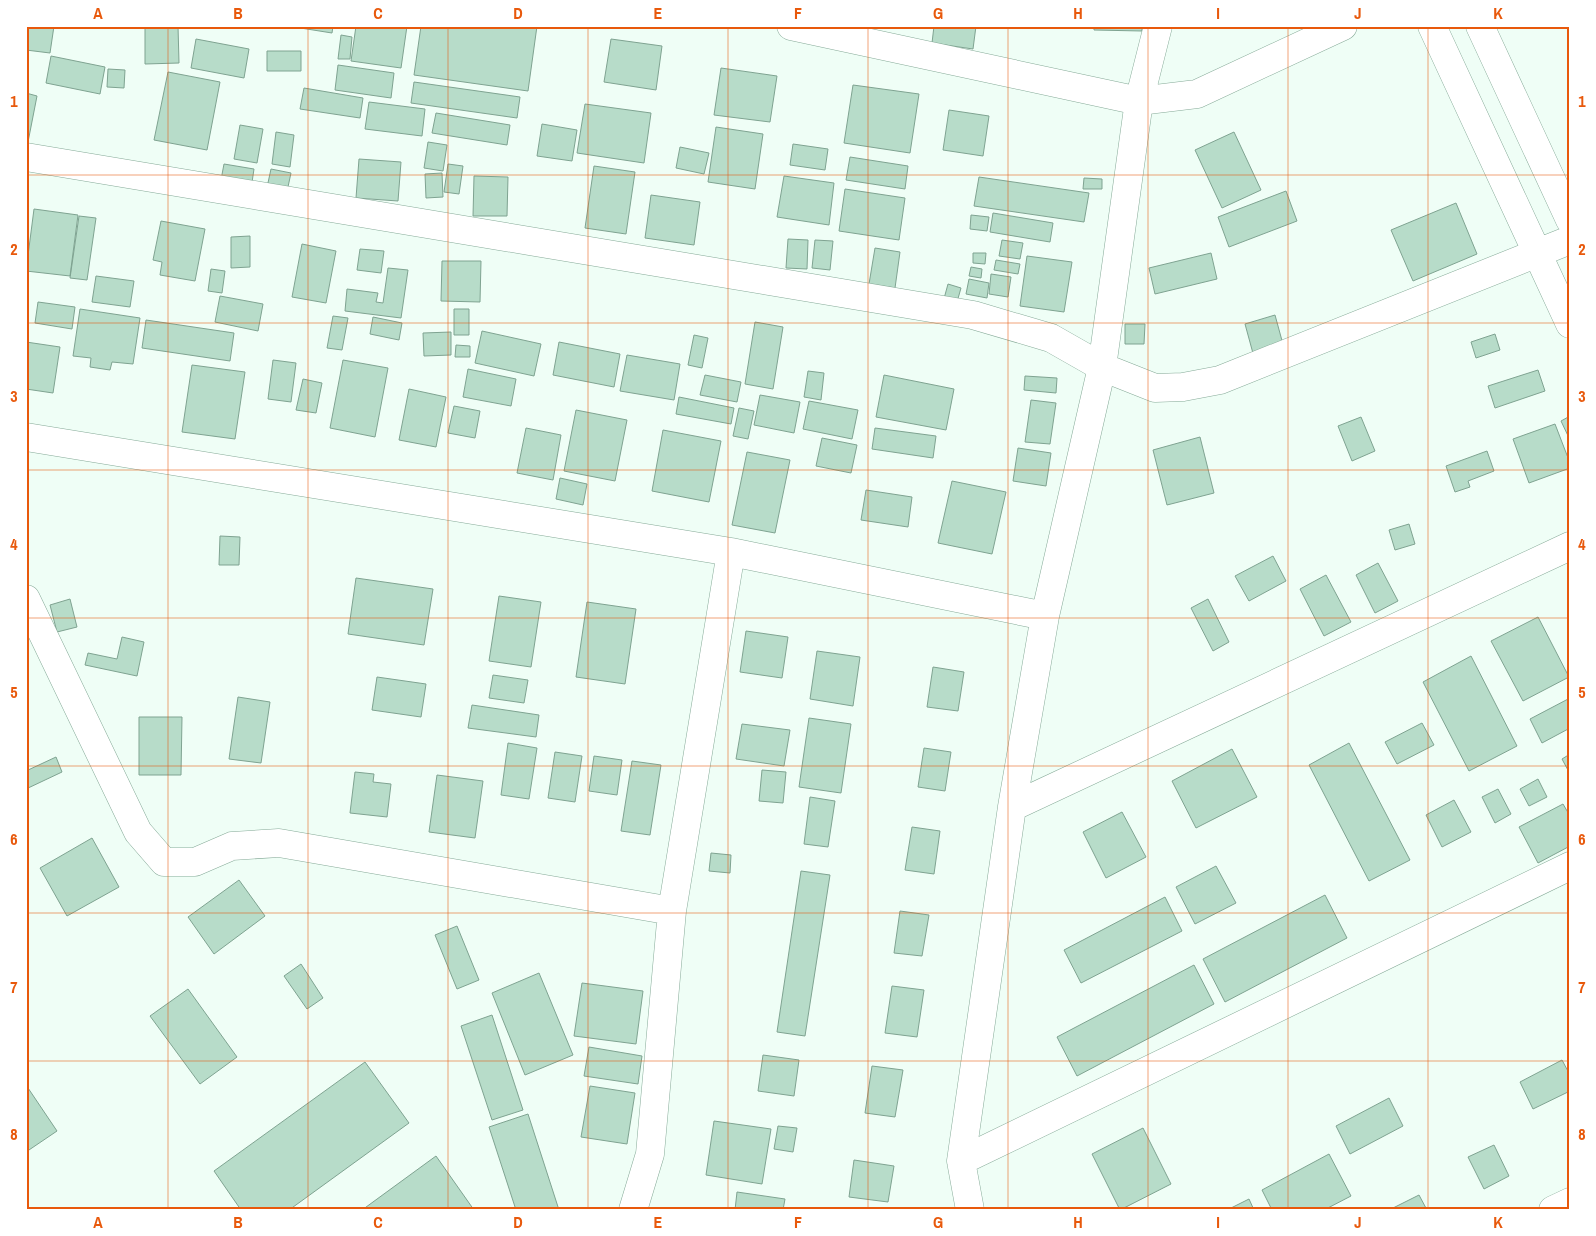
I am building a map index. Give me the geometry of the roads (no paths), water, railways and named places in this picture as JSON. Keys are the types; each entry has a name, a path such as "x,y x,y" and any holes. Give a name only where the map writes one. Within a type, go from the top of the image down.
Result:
{"street":[{"path":"791,26 1140,102 1197,94 1343,26"},
{"path":"970,1210 962,1161 1012,807 1045,616 1102,367 1140,102 1158,26"},
{"path":"1432,26 1570,324"},
{"path":"1480,26 1570,220"},
{"path":"26,158 973,315 1051,338 1102,367 1154,388 1183,387 1220,380 1570,240"},
{"path":"26,437 731,552 1045,616"},
{"path":"1012,807 1570,546"},
{"path":"633,1210 650,1154 672,911 731,552"},
{"path":"26,600 138,832 164,862 195,862 232,846 278,843 672,911"},
{"path":"962,1161 1570,866"},
{"path":"1553,1210 1570,1202"}]}
